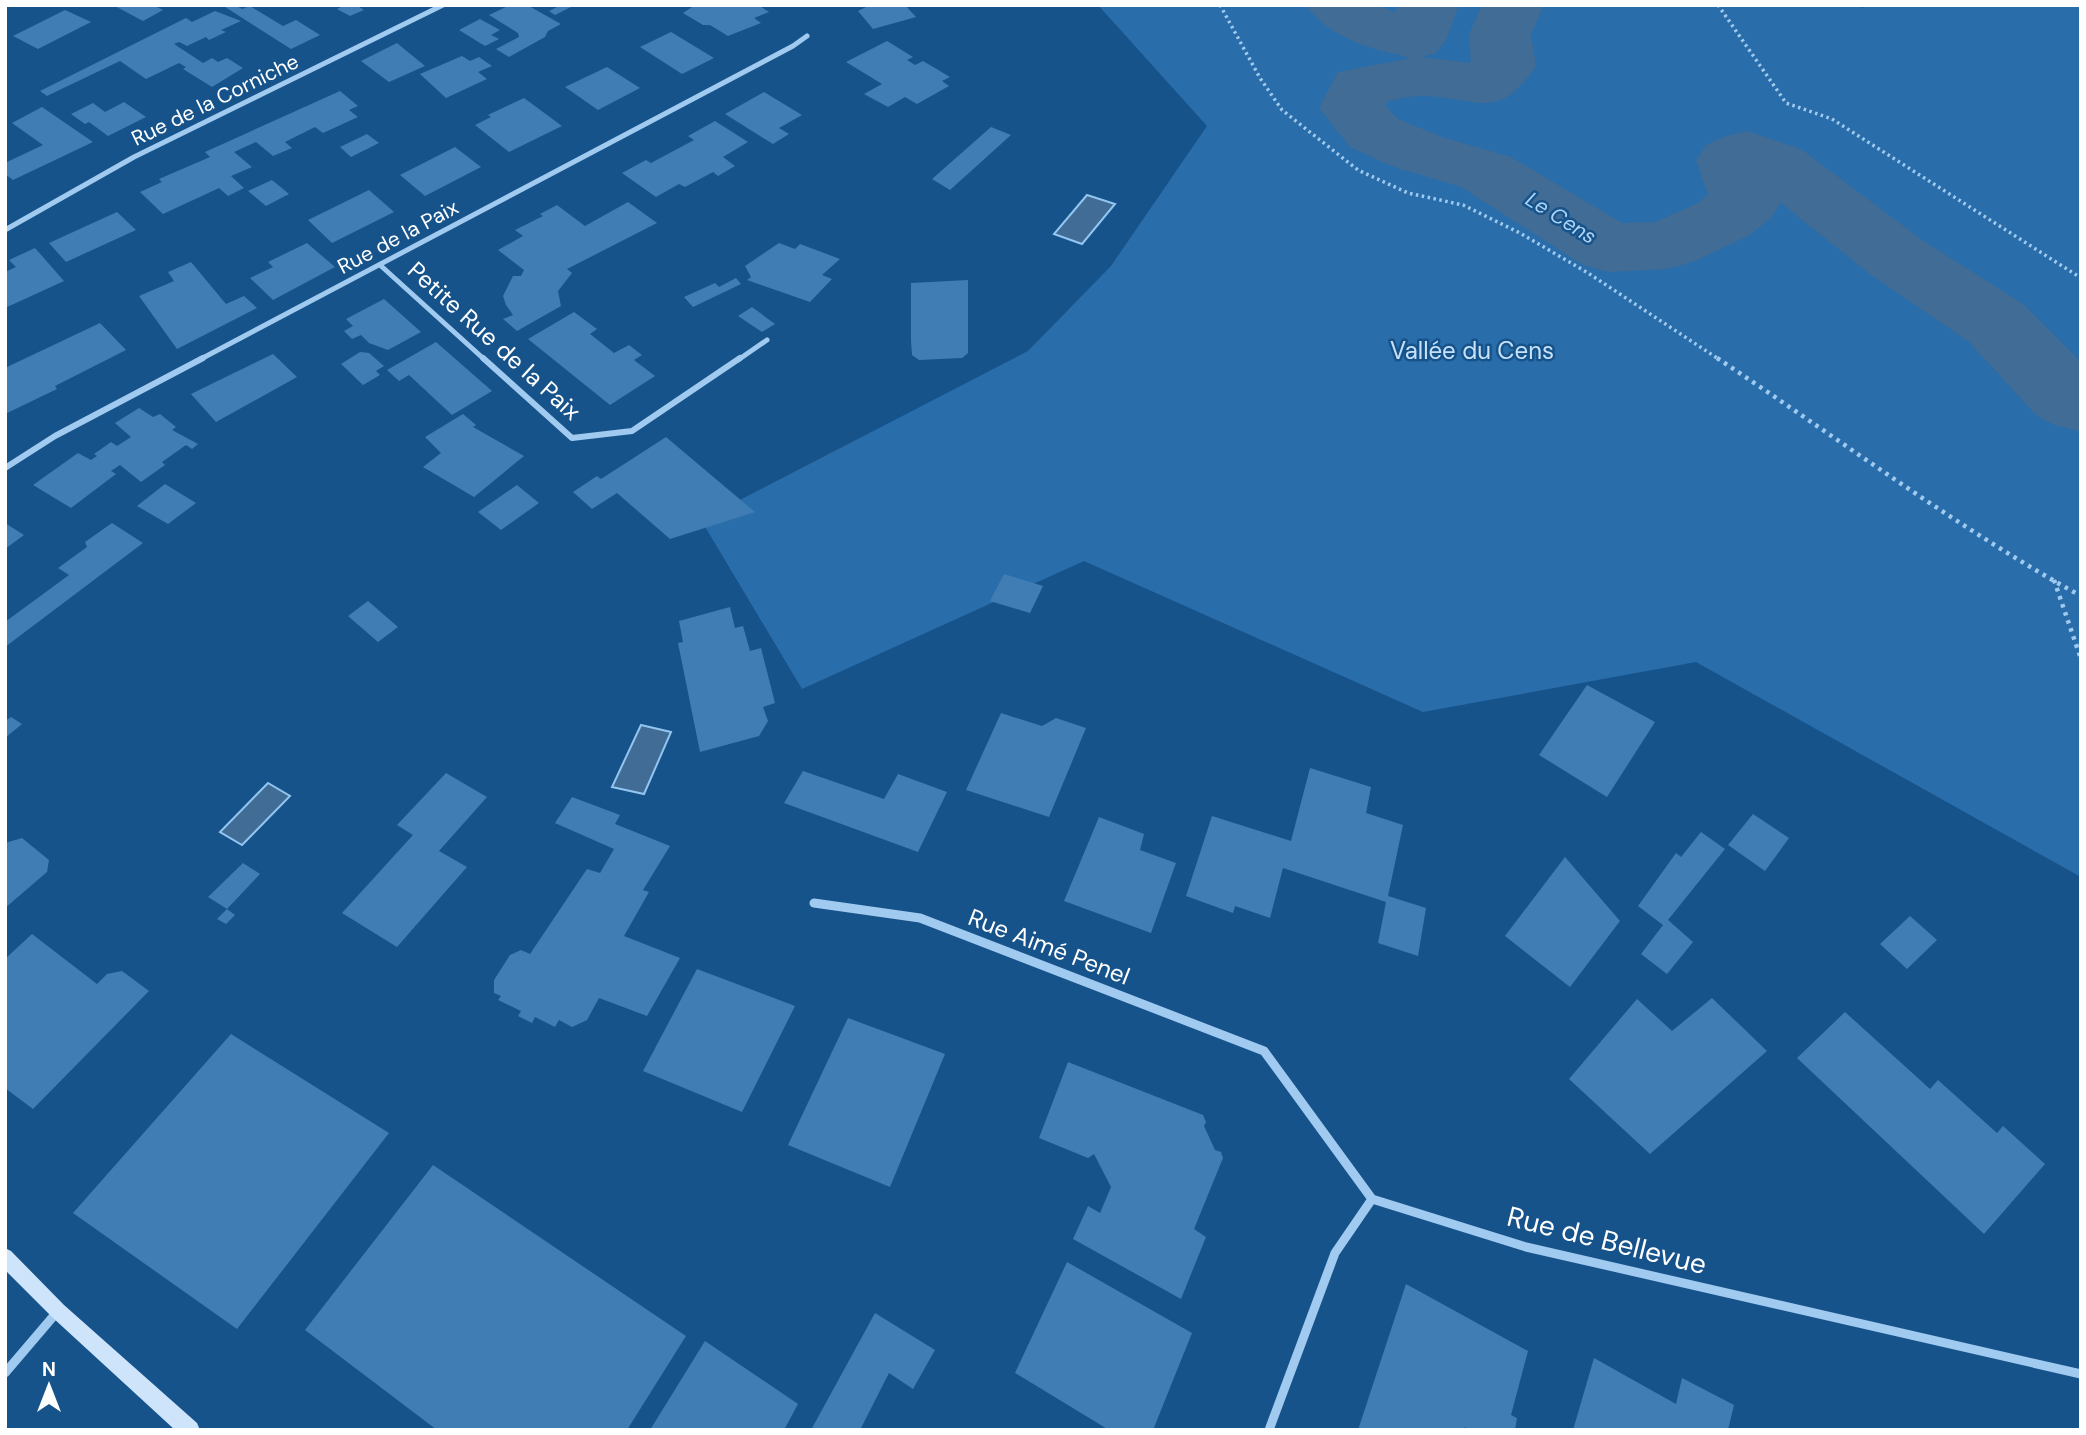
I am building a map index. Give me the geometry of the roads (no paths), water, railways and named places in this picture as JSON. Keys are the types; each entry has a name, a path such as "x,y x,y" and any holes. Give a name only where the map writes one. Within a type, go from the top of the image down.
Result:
{"street":[{"name":"Rue de la Corniche","path":"5,230 134,158 443,5"},
{"name":"Rue de la Paix","path":"5,468 68,429 793,46 807,36"},
{"name":"Petite Rue de la Paix","path":"380,265 572,438 632,431 767,341"},
{"name":"Rue Aimé Penel","path":"814,903 920,918 1264,1051 1372,1199"},
{"name":"Rue de Bellevue","path":"1372,1199 1526,1247 2081,1374"},
{"path":"1269,1430 1335,1253 1372,1199"},
{"path":"5,1257 58,1311 190,1430"},
{"path":"5,1373 58,1311"}],"waterway":[{"name":"Le Cens","path":"1336,5 1378,30 1414,40 1428,5"},
{"name":"Le Cens","path":"1513,5 1500,34 1504,66 1483,85 1420,76 1361,86 1352,108 1374,133 1418,152 1486,172 1609,248 1667,245 1722,220 1746,202 1731,160 1747,152 1776,164 1896,257 1996,323 2065,395 2081,403"}],"park label":[{"name":"Vallée du Cens","path":"1472,351"}]}
